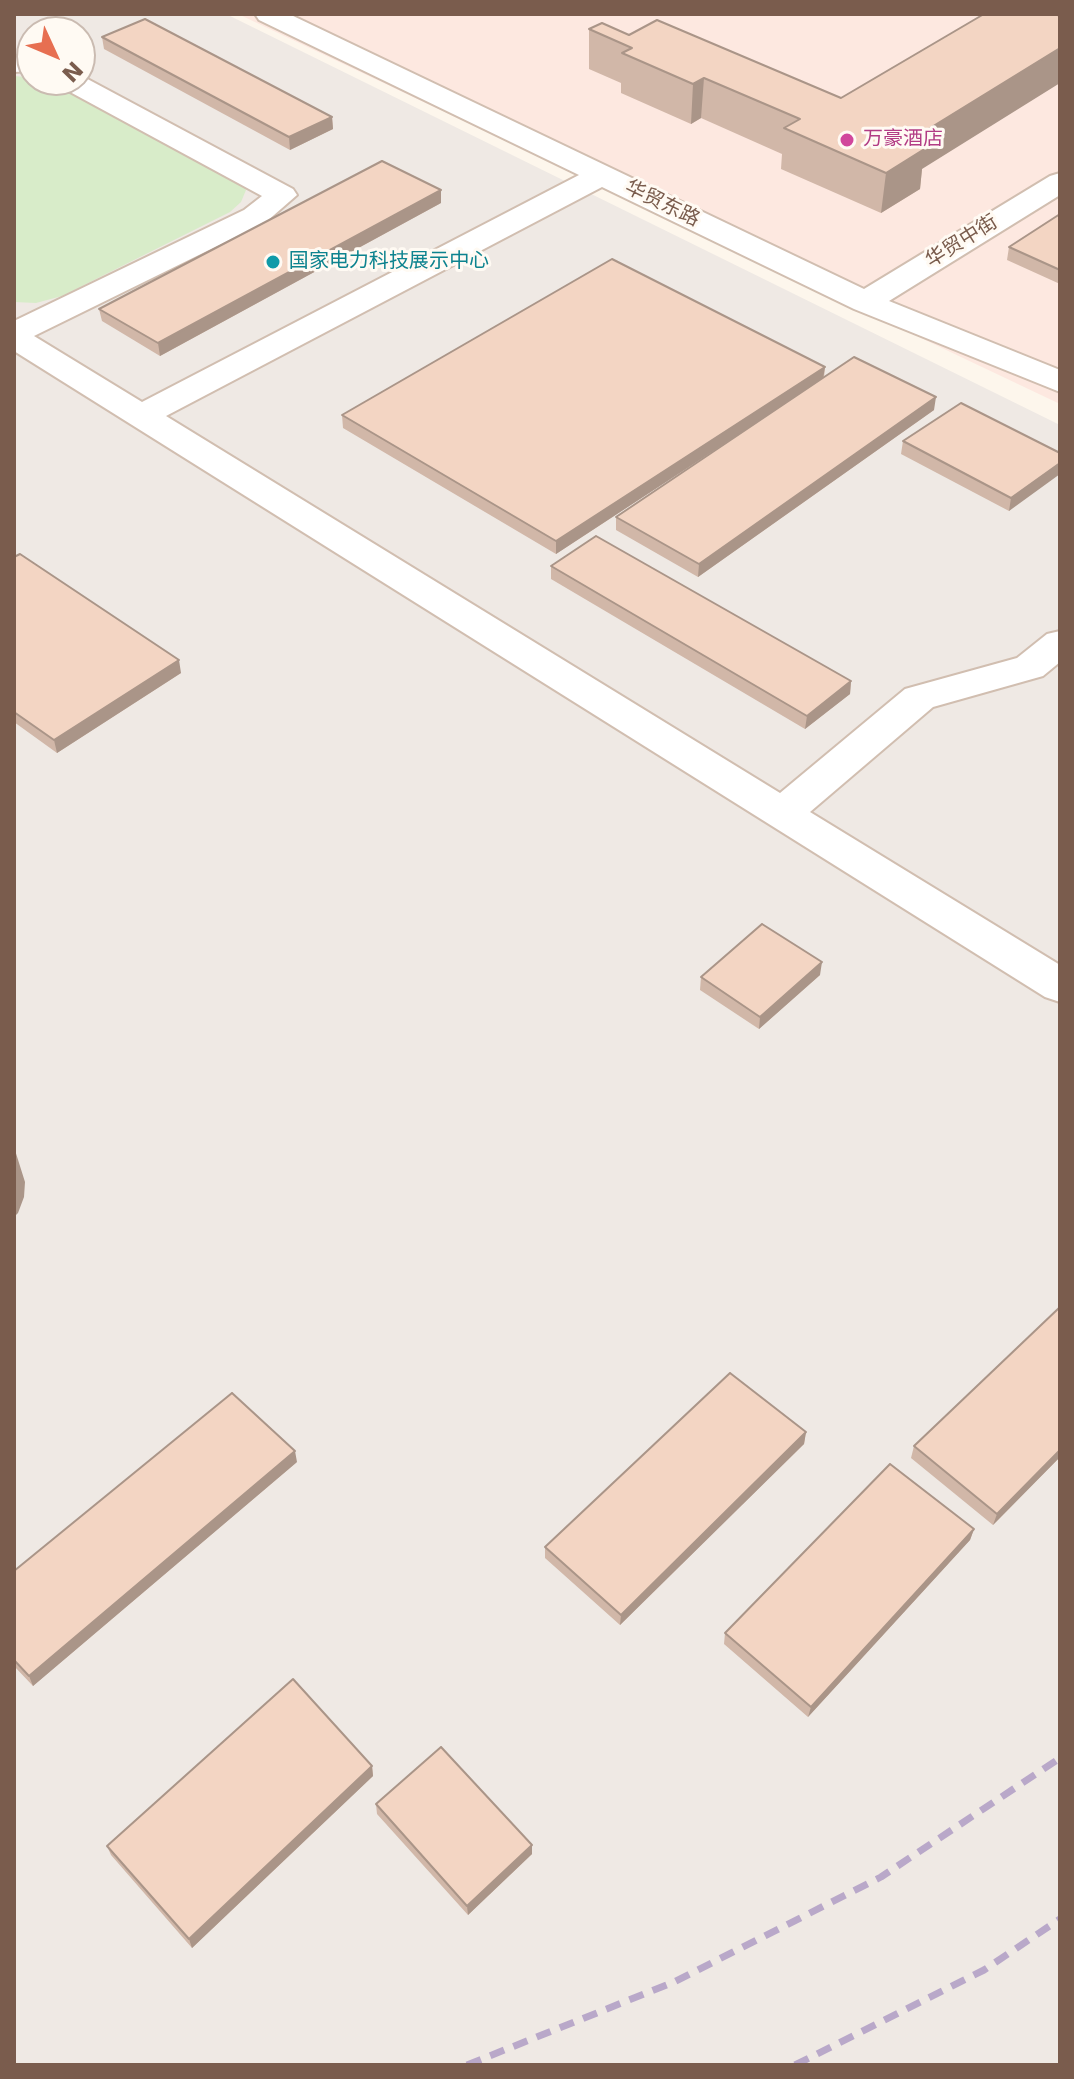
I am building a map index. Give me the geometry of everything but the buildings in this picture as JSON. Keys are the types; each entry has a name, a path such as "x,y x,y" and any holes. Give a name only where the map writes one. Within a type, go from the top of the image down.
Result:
{"street":[{"name":"华贸东路","path":"268,14 865,302 1060,382"},
{"path":"309,33 337,20"},
{"path":"14,335 255,216 282,195 96,95"},
{"path":"141,416 602,175"},
{"name":"华贸中街","path":"865,302 1060,182"},
{"path":"14,335 782,813 1051,966"},
{"path":"782,813 919,698 1030,667 1060,643"}],"shaded area":[{"path":"14,14 226,14 1060,425 1060,2065 14,2065"},
{"path":"238,14 1060,14 1060,404"}],"green space":[{"path":"14,76 16,96 87,96 239,178 246,190 241,202 230,212 62,296 36,303 14,302"}],"railway":[{"path":"467,2065 674,1982 881,1877 1060,1758"},
{"path":"795,2065 984,1970 1060,1919"}],"place":[{"name":"万豪酒店","path":"847,140"},
{"name":"国家电力科技展示中心","path":"273,262"}]}
